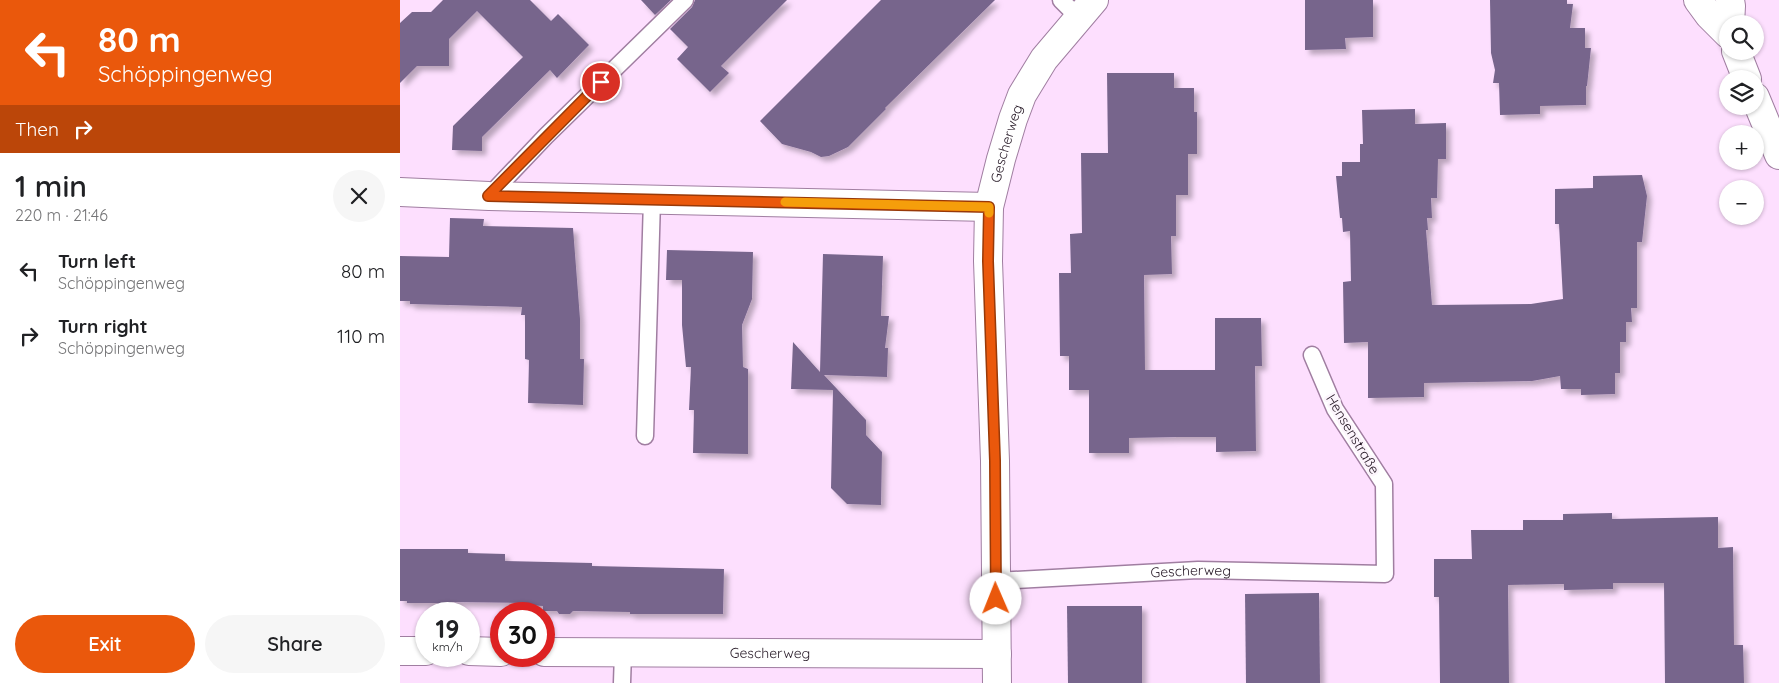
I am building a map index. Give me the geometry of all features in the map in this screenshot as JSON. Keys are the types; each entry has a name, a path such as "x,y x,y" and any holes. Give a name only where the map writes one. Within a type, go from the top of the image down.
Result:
{"street":[{"path":"1698,0 1719,25"},
{"path":"1730,0 1732,6 1731,15"},
{"name":"Gescherweg","path":"997,683 995,461 988,261 989,207 1001,158 1022,96 1078,6"},
{"path":"1762,115 1779,156"},
{"path":"400,192 488,196 989,207"},
{"path":"400,651 415,651"},
{"name":"Gescherweg","path":"555,652 997,654"}],"lane":[{"path":"488,196 546,136 685,0"},
{"path":"646,436 652,200"},
{"name":"Hensenstraße","path":"1312,356 1335,409 1384,484 1385,574"},
{"name":"Gescherweg","path":"996,581 1198,570 1385,574"},
{"path":"622,683 623,652"}],"building":[{"path":"443,0 530,0 551,21 558,14 589,45 557,78 550,70 482,137 482,151 452,150 453,126 523,57 477,11 449,39 449,66 417,66 400,83 400,23 412,12 431,12"},
{"path":"641,0 671,0 655,15"},
{"path":"695,0 787,0 721,66 729,73 710,92 677,59 688,47 670,29 692,7"},
{"path":"881,0 995,0 848,147 829,156 821,157 811,152 782,144 760,121"},
{"path":"1305,0 1373,0 1373,37 1345,38 1346,49 1305,50"},
{"path":"1490,0 1567,0 1567,4 1573,4 1570,28 1585,28 1585,48 1591,48 1586,86 1586,105 1540,106 1540,114 1500,115 1499,83 1493,83 1495,70 1491,53"},
{"path":"1107,73 1174,73 1174,88 1194,88 1194,112 1197,112 1197,154 1188,154 1188,195 1176,195 1176,236 1171,236 1172,274 1144,275 1145,370 1215,370 1215,318 1261,318 1262,366 1255,366 1256,451 1216,452 1216,437 1177,437 1129,438 1129,453 1089,453 1089,390 1069,390 1069,356 1060,356 1059,273 1071,273 1070,234 1082,233 1081,153 1108,153"},
{"path":"1415,109 1415,124 1446,123 1446,159 1438,159 1437,198 1431,198 1432,218 1427,218 1428,230 1426,230 1432,305 1531,304 1563,299 1559,224 1555,224 1555,189 1593,188 1593,176 1642,175 1647,196 1642,242 1637,242 1637,308 1631,308 1632,322 1626,322 1626,342 1620,342 1620,373 1615,373 1615,394 1581,395 1581,389 1561,389 1560,376 1532,381 1424,383 1424,397 1368,398 1368,342 1344,343 1343,282 1351,281 1350,231 1343,232 1336,176 1342,176 1342,162 1360,162 1360,144 1363,144 1362,110"},
{"path":"450,218 484,219 483,226 573,228 580,319 580,359 584,359 583,405 528,403 529,360 525,359 525,315 521,315 522,307 410,304 410,301 400,301 400,256 449,257"},
{"path":"667,250 753,252 752,299 742,325 743,367 748,369 748,454 693,453 694,410 689,410 691,367 686,367 682,325 682,280 666,280"},
{"path":"823,254 883,256 881,316 889,316 885,348 888,348 887,377 824,375 866,420 866,435 882,452 881,505 847,504 831,488 833,390 791,389 793,342 820,372"},
{"path":"1612,513 1612,519 1718,517 1718,548 1733,547 1734,645 1743,645 1744,683 1665,683 1664,583 1613,583 1613,589 1564,590 1564,584 1508,585 1509,683 1440,683 1439,597 1434,597 1434,559 1472,559 1471,530 1523,530 1523,520 1563,520 1563,514"},
{"path":"400,549 468,549 468,553 505,554 505,561 592,563 592,566 724,569 723,614 630,614 630,612 573,611 570,614 559,614 555,611 555,602 407,603 407,601 400,601"},
{"path":"1319,593 1320,683 1246,683 1245,594"},
{"path":"1067,606 1142,606 1142,683 1068,683"}],"slow traffic":[{"path":"785,202 989,207 989,213"}],"route":[{"path":"601,82 488,196 989,207 988,261 995,461 996,599"}]}
